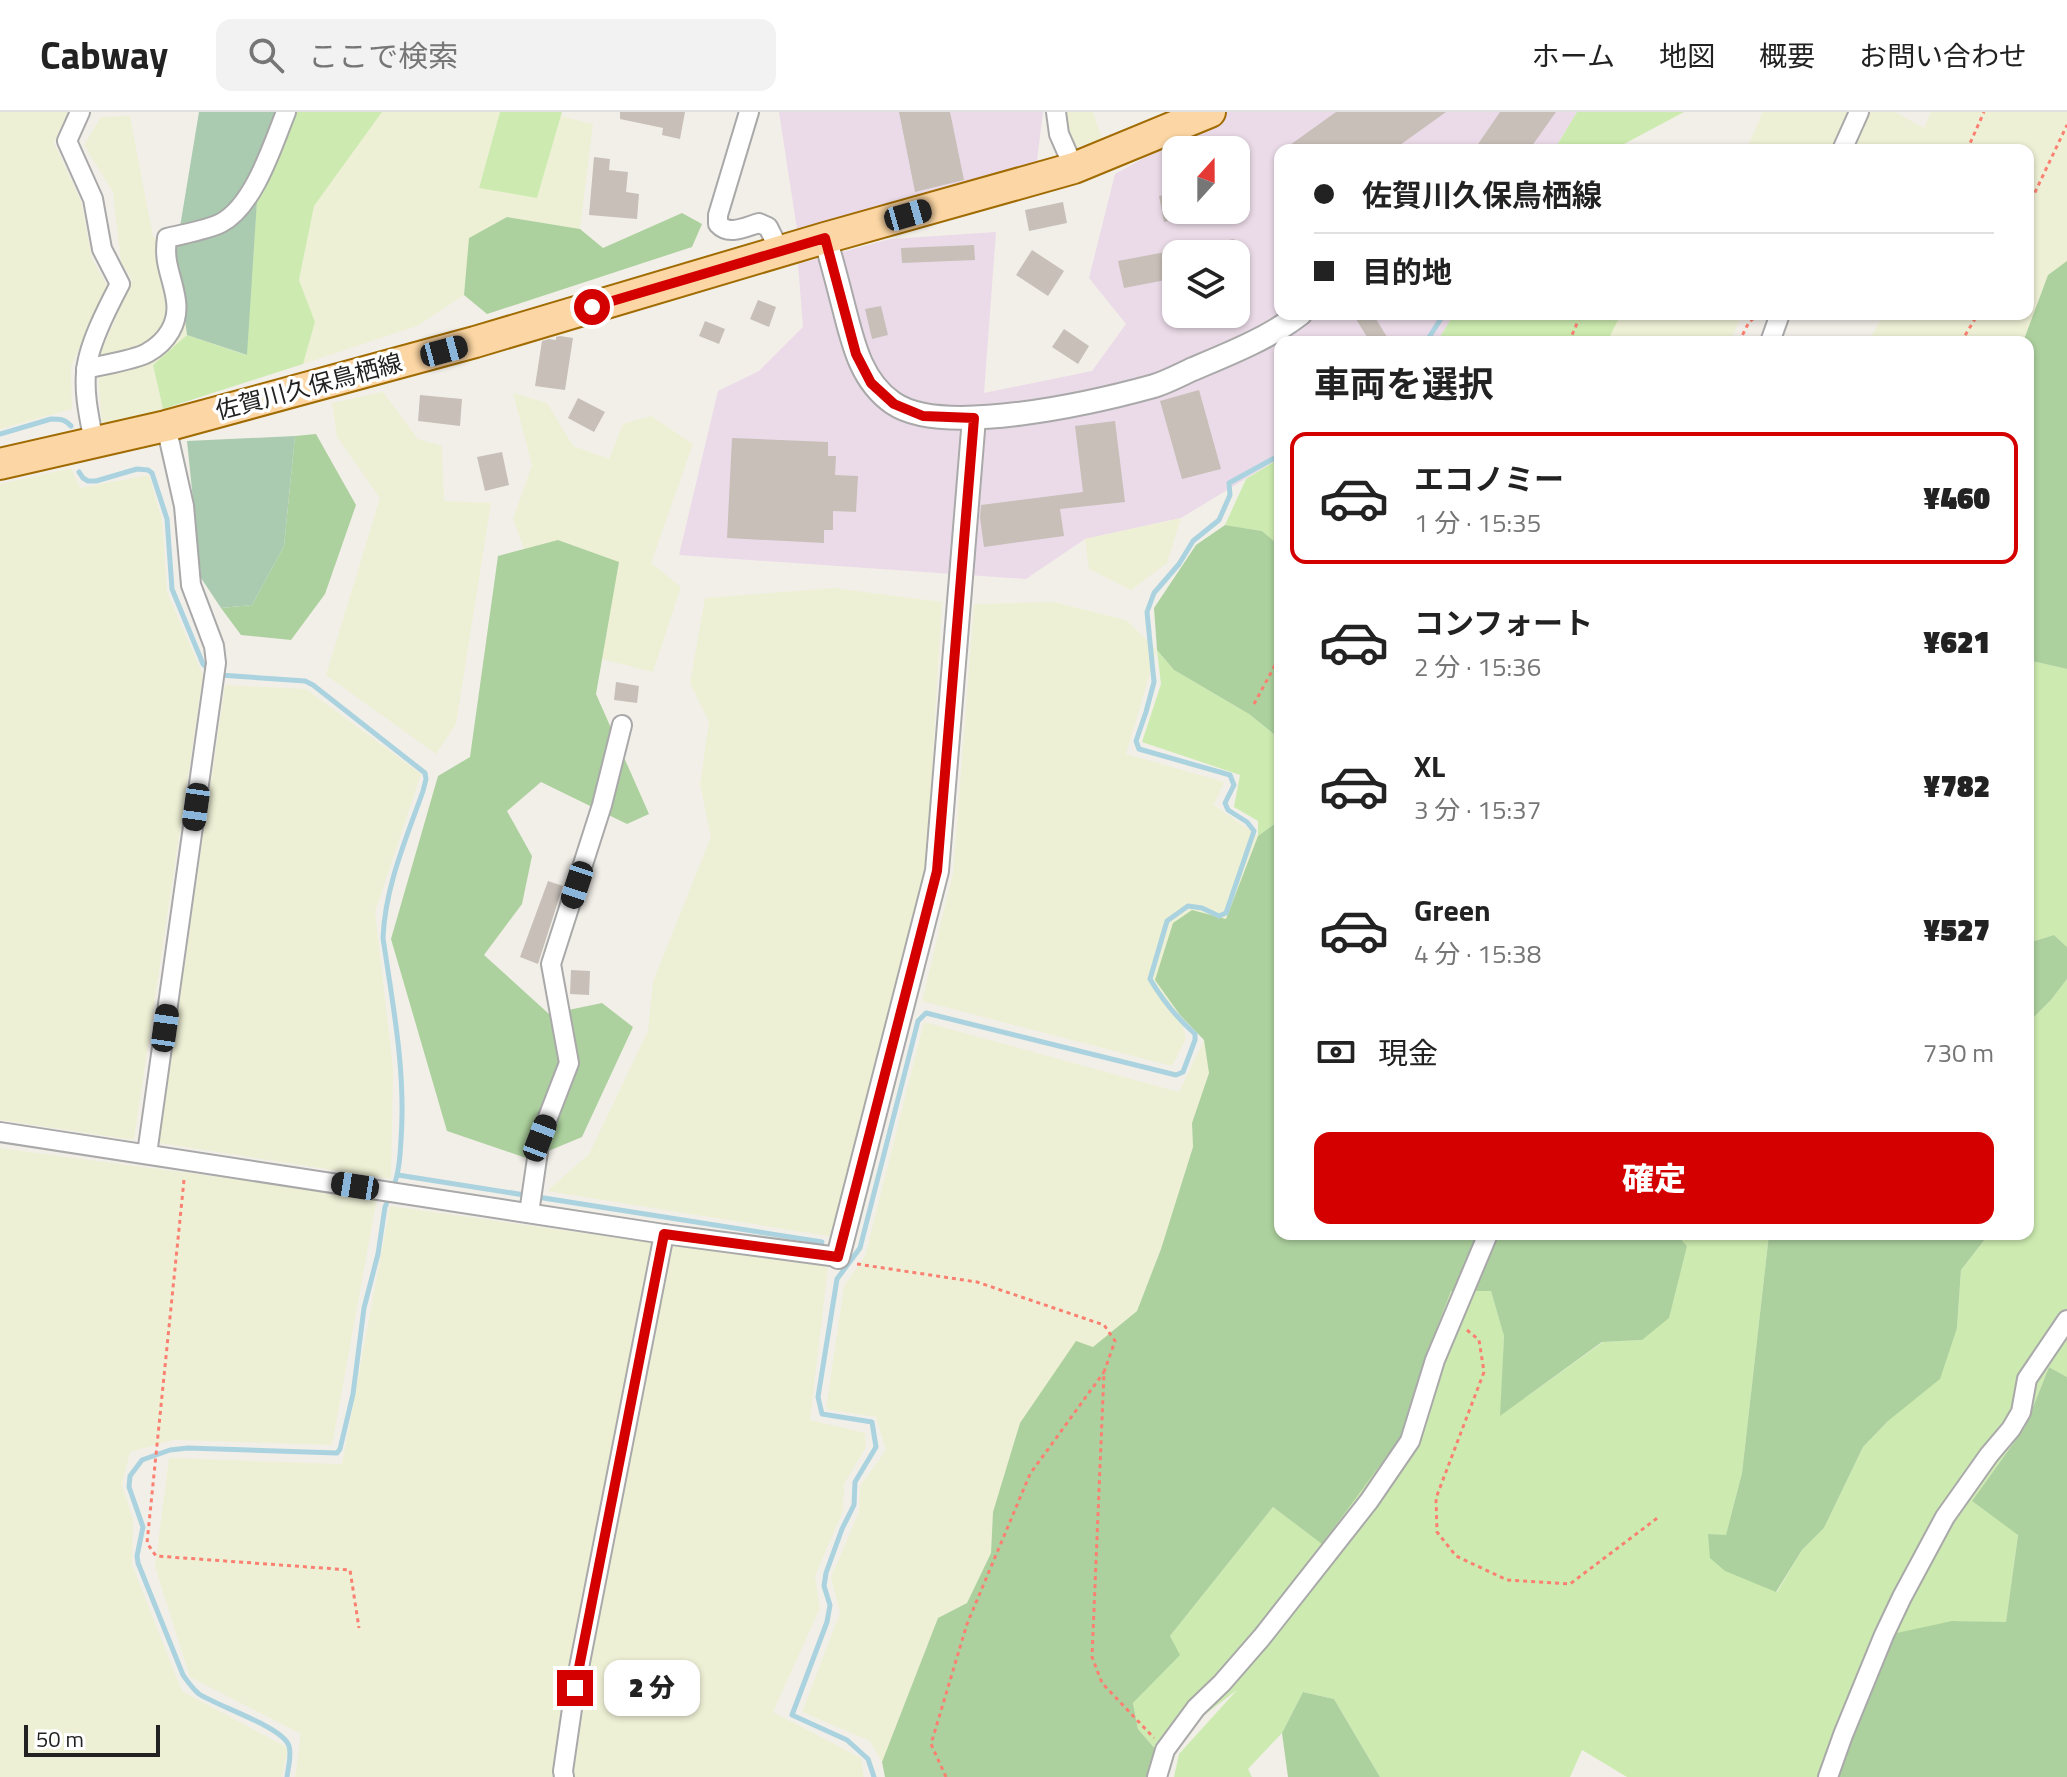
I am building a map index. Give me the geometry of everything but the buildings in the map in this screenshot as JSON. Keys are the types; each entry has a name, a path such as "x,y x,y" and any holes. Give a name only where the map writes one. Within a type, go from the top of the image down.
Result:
{"main road":[{"name":"佐賀川久保鳥栖線","path":"0,464 166,426 475,342 1074,168 1210,112"}],"street":[{"path":"80,112 67,141 93,199 102,249 120,284 102,318 86,369 86,398 94,443"},
{"path":"86,369 147,353 169,335 176,320 177,302 165,255 167,238 222,223 241,206 262,174 286,112"},
{"path":"749,112 718,215 718,224 723,230 731,232 759,223 768,227 780,251"},
{"path":"1056,112 1059,134 1074,168"},
{"path":"1845,144 1859,112"},
{"path":"825,238 856,354 871,383 894,404 923,416 974,418 1037,412 1156,385 1231,353 1292,320"},
{"path":"0,1132 664,1234 838,1257 937,871 974,418"},
{"path":"147,1154 215,672 214,646 191,585 184,506 166,426"},
{"path":"529,1213 540,1138 569,1063 551,964 602,805 622,725"},
{"path":"564,1777 575,1688 664,1234"},
{"path":"1157,1777 1165,1750 1196,1708 1262,1637 1340,1540 1410,1441 1431,1372 1485,1240"},
{"path":"1828,1777 1866,1678 1902,1597 1945,1517 2011,1429 2021,1412 2027,1379 2067,1320"}],"path":[{"path":"1970,144 1984,112"},
{"path":"2034,194 2067,125"},
{"path":"1254,704 1274,667"},
{"path":"186,1160 147,1543 156,1556 350,1570 359,1628"},
{"path":"862,1266 977,1282 1104,1325 1115,1341 1104,1372 1030,1474 967,1624 931,1744 946,1777"},
{"path":"1452,1317 1479,1340 1484,1372 1436,1498 1437,1532 1456,1556 1507,1580 1570,1584 1660,1516"},
{"path":"1104,1372 1092,1657 1102,1683 1165,1750"}],"shaded area":[{"path":"779,112 1043,112 1036,169 797,229"},
{"path":"1227,112 1577,112 1558,144 1274,144 1274,320 1450,320 1441,336 1274,336 1274,462 1181,518 1085,539 1026,579 679,555 718,391 759,371 803,327 798,264 890,239 996,232 984,393 1092,371 1126,324 1089,278 1115,174 1162,148 1162,224 1250,224 1250,136 1184,136"}],"green space":[{"path":"0,112 68,112 54,143 81,201 92,259 107,285 71,367 72,409 0,429"},
{"path":"199,112 281,112 259,170 247,355 187,335 176,251"},
{"path":"281,112 382,112 314,206 299,280 315,322 303,364 163,409 153,365 187,335 246,355 259,170"},
{"path":"382,112 500,112 479,187 537,198 561,116 593,124 580,229 507,217 470,238 464,295 417,326 303,364 315,322 299,280 314,206"},
{"path":"500,112 562,112 537,198 479,188"},
{"path":"1064,112 1093,112 1102,139 1074,148"},
{"path":"1577,112 1684,112 1624,144 1558,144"},
{"path":"1763,112 1895,112 1924,128 1931,112 2067,112 2067,261 2048,275 2034,313 2034,144 1749,144"},
{"path":"130,116 153,237 176,251 187,335 153,365 163,409 102,426 97,361 132,280 121,262 113,192 84,145 101,117"},
{"path":"682,213 702,224 692,247 487,314 464,295 469,238 507,217 580,229 603,248"},
{"path":"2067,261 2067,669 2034,661 2034,336 2025,336 2031,320 2034,320 2048,275"},
{"path":"1450,320 1618,320 1610,336 1441,336"},
{"path":"1618,320 1739,320 1733,336 1610,336"},
{"path":"1881,320 2031,320 2025,336 1871,336"},
{"path":"383,392 418,439 442,446 444,501 491,503 456,724 436,754 326,675 380,498 337,437 332,403"},
{"path":"513,393 547,403 573,446 609,459 623,424 651,416 693,444 651,563 681,587 653,672 602,659 619,562 558,540 524,549 513,519 532,465"},
{"path":"316,434 356,505 325,594 291,640 241,635 221,608 252,605 284,546 295,436"},
{"path":"295,436 284,546 252,605 221,608 201,578 187,441"},
{"path":"1274,462 1274,541 1262,531 1225,525 1246,479"},
{"path":"71,468 80,488 149,475 162,520 167,592 203,675 134,1140 0,1120 0,484"},
{"path":"1181,518 1167,563 1131,590 1089,569 1085,539"},
{"path":"1225,525 1262,531 1274,541 1274,734 1249,714 1174,670 1157,650 1154,608 1196,545"},
{"path":"558,540 619,562 596,694 649,814 627,824 541,782 507,811 532,856 522,904 484,955 549,1014 602,1003 633,1027 582,1137 529,1159 447,1131 391,939 438,776 470,757 498,556"},
{"path":"834,588 942,602 926,868 834,1237 547,1191 589,1154 648,1031 653,982 711,837 700,784 709,722 690,683 705,598"},
{"path":"1054,602 1126,620 1157,650 1126,754 1224,782 1214,805 1258,836 1226,919 1192,911 1155,980 1180,1015 1186,1038 1172,1066 922,1001 953,873 974,604"},
{"path":"1157,650 1174,670 1249,714 1274,734 1274,824 1258,836 1258,821 1234,807 1240,775 1142,742 1161,684"},
{"path":"2034,661 2067,669 2067,947 2054,935 2034,941"},
{"path":"225,685 306,689 421,774 375,912 393,1068 391,1179 159,1143"},
{"path":"1274,824 1274,1240 1682,1240 1687,1246 1669,1318 1642,1340 1602,1342 1500,1416 1504,1336 1491,1291 1451,1291 1400,1438 1322,1544 1273,1507 1170,1636 1180,1655 1133,1703 1138,1729 1157,1751 1149,1777 885,1777 882,1762 938,1618 967,1603 991,1553 993,1512 1020,1423 1076,1341 1093,1347 1137,1311 1161,1249 1193,1147 1192,1123 1209,1073 1204,1040 1180,1015 1155,980 1173,923 1192,910 1226,919 1258,836"},
{"path":"2054,935 2067,947 2067,979 2034,1017 2034,941"},
{"path":"2067,979 2067,1377 2049,1367 2025,1427 1972,1501 2018,1534 2006,1623 1952,1621 1835,1777 1627,1777 1582,1750 1570,1777 1380,1777 1334,1699 1303,1692 1282,1733 1248,1769 1252,1777 1174,1777 1179,1754 1237,1690 1157,1751 1138,1729 1133,1703 1179,1655 1170,1636 1273,1507 1323,1544 1431,1344 1451,1291 1491,1291 1504,1335 1501,1415 1603,1342 1642,1340 1687,1246 1682,1240 1768,1240 1742,1473 1726,1536 1709,1534 1777,1592 1802,1550 1824,1528 1863,1447 1888,1421 1957,1328 1961,1270 1984,1240 2034,1240 2034,1017"},
{"path":"924,1022 1179,1092 1204,1040 1209,1073 1192,1123 1193,1147 1161,1249 1137,1311 1093,1348 1020,1423 993,1512 991,1553 967,1603 938,1618 882,1762 870,1741 802,1712 840,1613 831,1577 859,1512 860,1486 886,1450 876,1417 826,1409 844,1286 865,1256"},
{"path":"0,1148 377,1198 332,1445 173,1440 130,1452 122,1485 133,1519 132,1565 182,1691 288,1748 282,1777 0,1777"},
{"path":"390,1206 828,1267 810,1420 865,1433 866,1447 844,1484 843,1511 815,1576 820,1608 773,1712 861,1758 864,1777 295,1777 301,1734 190,1677 155,1567 169,1458 342,1464"},
{"path":"1768,1240 1984,1240 1961,1270 1957,1328 1940,1379 1888,1421 1863,1447 1824,1528 1802,1550 1776,1592 1725,1571 1710,1558 1708,1534 1726,1535 1742,1473"},
{"path":"2049,1367 2067,1377 2067,1777 1835,1777 1892,1634 1952,1621 2006,1622 2018,1535 1972,1501 2025,1427"},
{"path":"1303,1692 1334,1699 1380,1777 1288,1777 1282,1733"}],"waterway":[{"path":"1430,336 1440,320"},
{"path":"0,434 51,419 62,420 71,426"},
{"path":"874,1777 868,1759 847,1740 792,1715 827,1622 830,1605 824,1586 826,1573 854,1505 855,1482 876,1447 872,1422 822,1414 818,1397 837,1279 860,1248 918,1021 926,1013 1176,1075 1183,1072 1195,1034 1170,1008 1150,979 1167,921 1188,906 1219,916 1226,913 1254,831 1247,822 1228,810 1225,803 1234,785 1230,775 1139,749 1136,741 1154,682 1147,612 1154,593 1179,564 1193,541 1219,520 1230,495 1229,483 1274,458"},
{"path":"79,472 88,481 137,469 152,473 167,519 172,589 203,664 211,671"},
{"path":"220,675 305,681 425,773 423,791 392,882 383,938 402,1089 400,1153 393,1188"},
{"path":"398,1175 822,1242"},
{"path":"287,1777 290,1750 284,1739 263,1725 199,1694 183,1675 138,1563 143,1527 129,1487 130,1476 142,1460 170,1450 337,1453 353,1394 364,1308 389,1198"}],"route":[{"path":"575,1688 664,1234 838,1257 937,871 974,418 923,416 894,404 871,383 856,354 825,238 592,307"}]}
